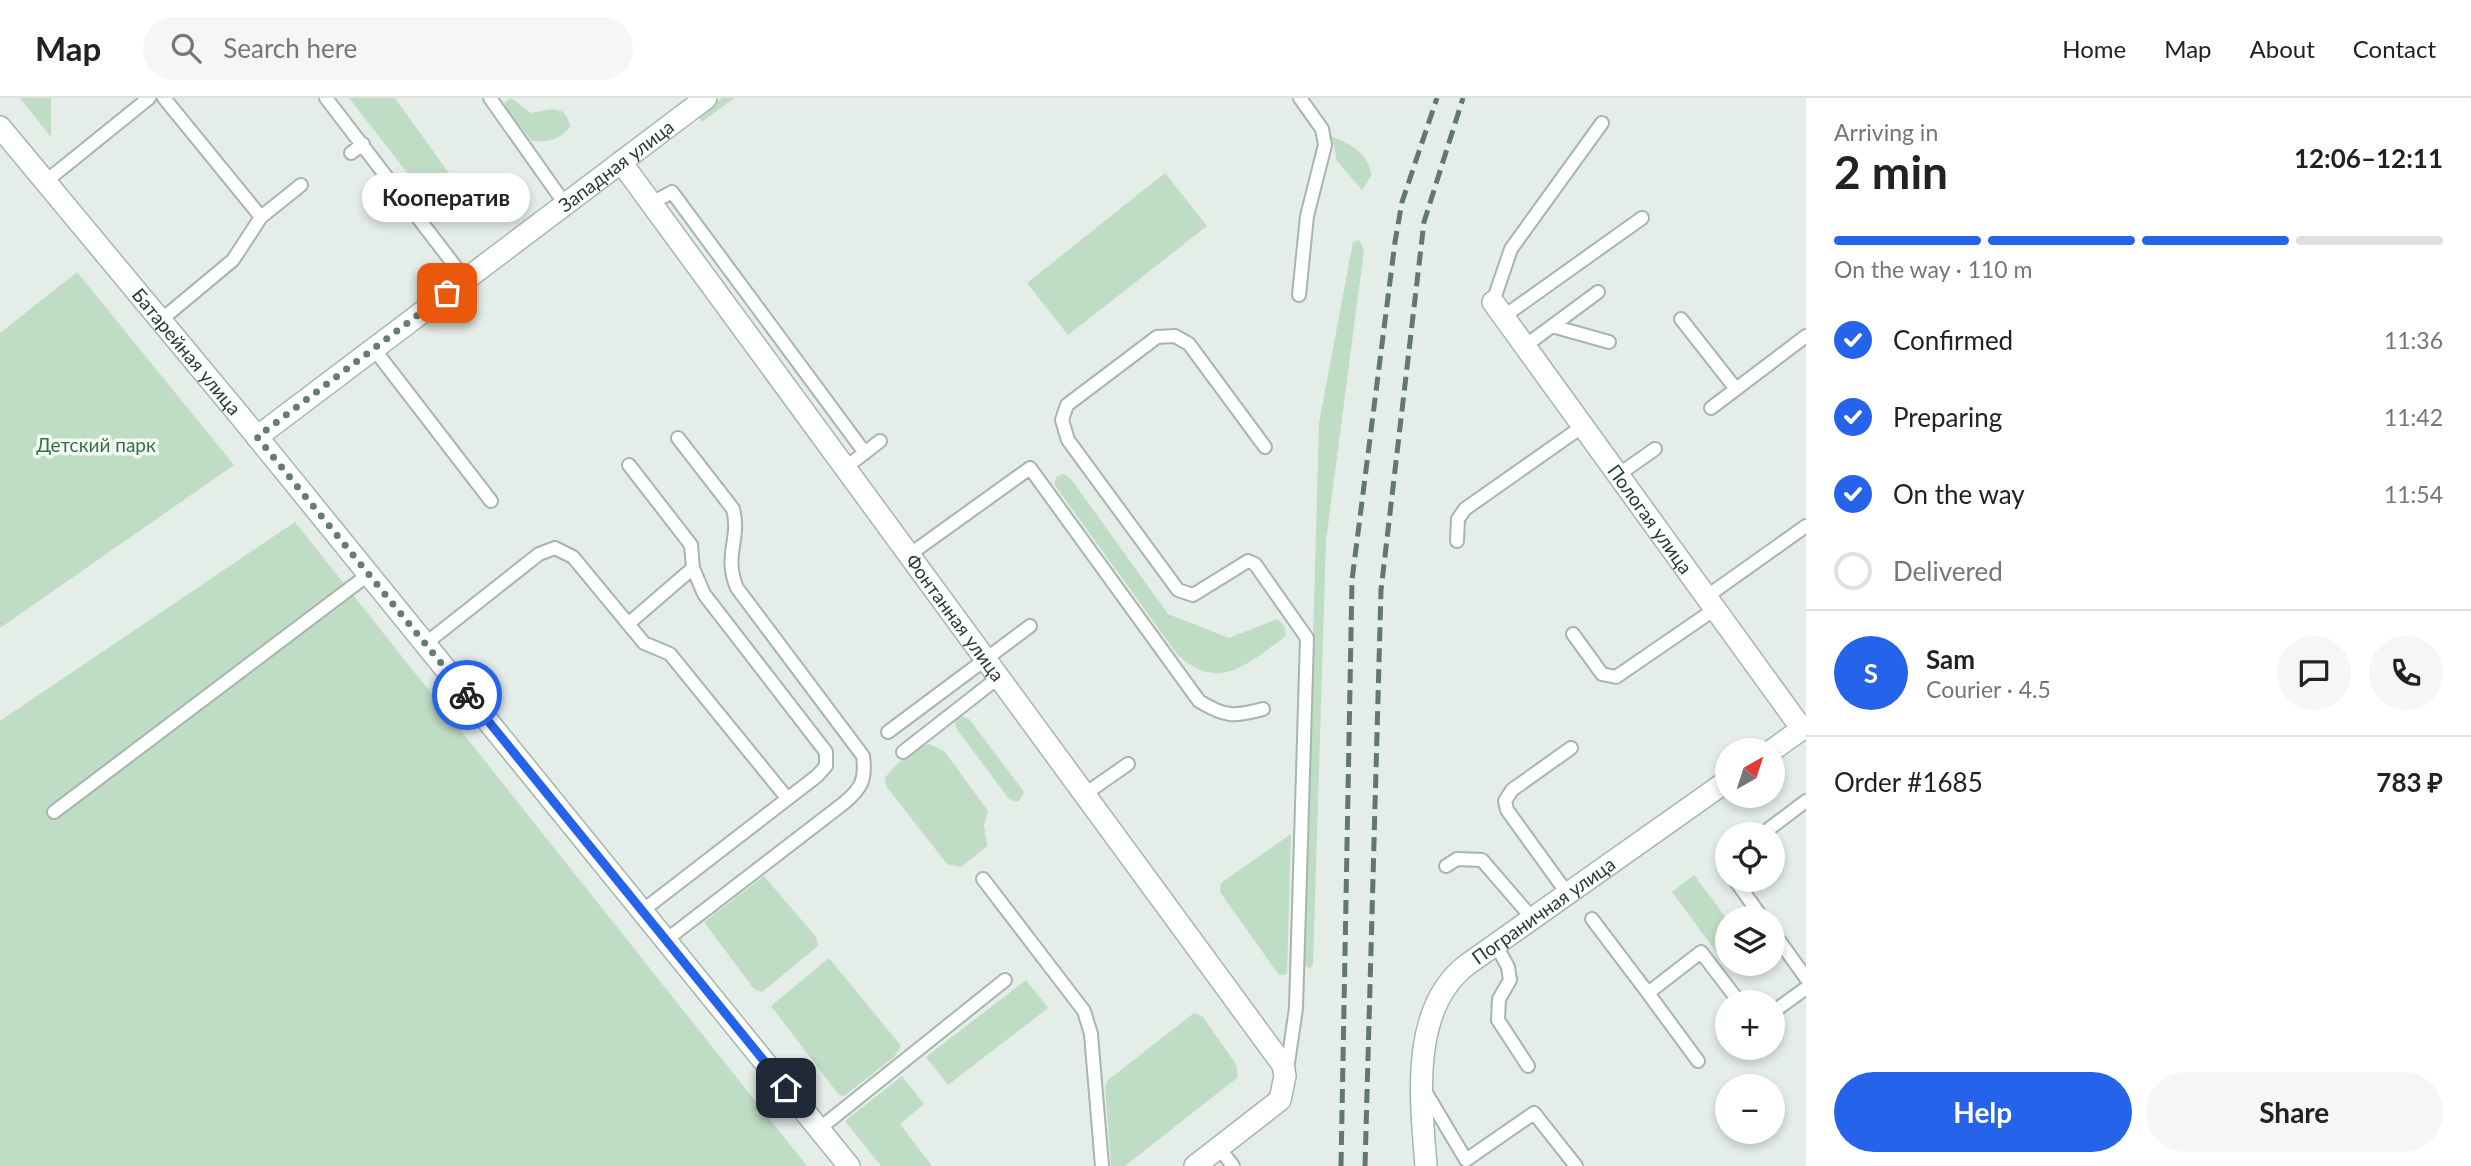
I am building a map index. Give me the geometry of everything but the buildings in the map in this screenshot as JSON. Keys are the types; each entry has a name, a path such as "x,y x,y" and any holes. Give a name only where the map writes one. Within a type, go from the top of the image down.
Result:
{"street":[{"name":"Западная улица","path":"257,437 706,98"},
{"name":"Батарейная улица","path":"0,127 369,574 849,1166"},
{"name":"Фонтанная улица","path":"621,162 1283,1065 1285,1076"},
{"name":"Пологая улица","path":"1498,309 1805,730"},
{"path":"1785,742 1805,730"},
{"name":"Пограничная улица","path":"1419,1081 1439,995 1460,970 1715,789"},
{"path":"1195,1166 1280,1100 1285,1076"},
{"path":"1419,1081 1426,1166"}],"lane":[{"path":"46,182 149,98"},
{"path":"164,98 261,217"},
{"path":"326,98 466,279"},
{"path":"490,98 565,204"},
{"path":"1299,295 1305,228 1325,145 1319,123 1300,98"},
{"path":"1498,309 1511,249 1602,123"},
{"path":"351,153 363,144"},
{"path":"161,320 233,260 261,217 301,185"},
{"path":"652,203 672,192 865,453"},
{"path":"1498,309 1643,218"},
{"path":"1525,346 1598,292"},
{"path":"1681,319 1736,389"},
{"path":"1552,326 1609,342"},
{"path":"1265,447 1189,344 1175,336 1157,337 1067,405 1062,419 1068,439 1178,590 1193,595 1248,561 1255,564 1307,638 1295,1030 1285,1076"},
{"path":"1712,408 1806,337"},
{"path":"374,349 491,501"},
{"path":"1457,541 1458,519 1465,509 1583,426"},
{"path":"666,940 844,803 860,789 865,774 863,756 737,588 730,572 730,556 737,524 733,509 678,438"},
{"path":"845,468 880,441"},
{"path":"1618,475 1655,449"},
{"path":"629,466 691,545 693,568 704,594 826,752 826,766 817,776 642,911"},
{"path":"909,555 939,527 1030,468 1199,701 1219,714 1241,715 1263,709"},
{"path":"1573,634 1602,674 1616,677 1806,526"},
{"path":"425,644 539,554 555,548 572,557 644,643 670,654 787,798"},
{"path":"628,624 693,568"},
{"path":"54,812 369,574"},
{"path":"888,732 1030,626"},
{"path":"903,752 999,677"},
{"path":"1567,893 1514,821 1506,801 1512,790 1571,748"},
{"path":"1085,794 1128,764"},
{"path":"1778,822 1806,801"},
{"path":"1446,866 1457,859 1482,860 1532,918"},
{"path":"983,879 1084,1011 1094,1061 1102,1166"},
{"path":"1592,919 1698,1061"},
{"path":"1496,945 1508,967 1510,980 1499,999 1499,1020 1528,1066"},
{"path":"1785,949 1806,978"},
{"path":"1648,993 1701,952 1730,990"},
{"path":"819,1129 1005,980"},
{"path":"1785,1003 1806,988"},
{"path":"1419,1081 1462,1163 1534,1113 1576,1166"},
{"path":"1219,1148 1233,1166"}],"green space":[{"path":"20,98 51,98 51,137"},
{"path":"349,98 395,98 453,179 477,188 481,196 471,212 454,218 441,216"},
{"path":"511,98 531,113 559,110 570,126 554,139 532,141 505,108 505,102"},
{"path":"722,98 734,98 702,122 698,116"},
{"path":"1332,137 1352,146 1367,162 1371,176 1362,190 1337,161"},
{"path":"1165,173 1207,226 1068,335 1027,283"},
{"path":"1359,240 1364,250 1326,541 1313,965 1309,968 1304,964 1319,423 1353,242"},
{"name":"Детский парк","path":"77,272 234,465 0,628 0,333"},
{"path":"1064,474 1071,479 1168,614 1229,638 1277,619 1285,627 1286,636 1259,656 1233,670 1206,672 1192,666 1177,654 1054,484 1057,476"},
{"path":"295,522 807,1166 0,1166 0,721"},
{"path":"961,716 969,719 1021,788 1024,793 1018,802 1009,799 956,728 955,720"},
{"path":"929,744 945,752 988,811 984,825 987,846 961,867 947,864 886,786 885,778 894,767 911,753"},
{"path":"1291,834 1287,973 1279,975 1220,892 1221,883"},
{"path":"1694,875 1717,906 1715,906 1715,950 1672,892"},
{"path":"764,876 816,937 818,946 762,992 754,989 704,922"},
{"path":"829,958 901,1046 894,1057 844,1096 839,1095 771,1006"},
{"path":"1026,980 1048,1008 948,1085 926,1057"},
{"path":"1194,1013 1202,1016 1236,1064 1238,1077 1125,1166 1111,1166 1105,1087 1108,1080"},
{"path":"902,1076 924,1104 900,1124 932,1166 881,1166 845,1121"}],"railway":[{"path":"1341,1166 1352,580 1402,202 1437,98"},
{"path":"1365,1166 1381,590 1424,222 1463,98"}],"way so far":[{"path":"447,293 257,437 467,695"}],"place":[{"name":"Кооператив","path":"447,293"}],"route":[{"path":"467,695 786,1088"}]}
